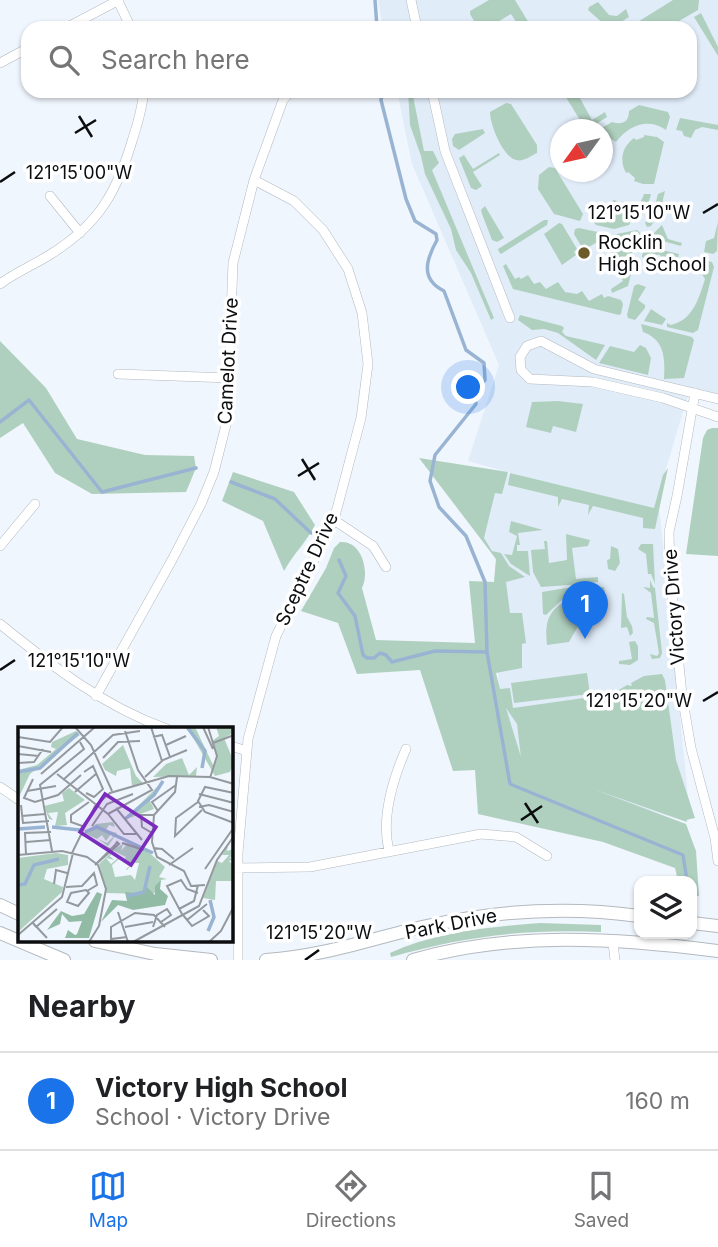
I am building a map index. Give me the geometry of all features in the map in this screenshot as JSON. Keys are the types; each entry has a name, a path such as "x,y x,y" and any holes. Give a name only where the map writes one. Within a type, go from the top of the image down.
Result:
{"street":[{"path":"79,21 118,0 128,21"},
{"path":"411,0 416,21"},
{"path":"0,64 21,52"},
{"path":"0,284 50,255 80,233 103,209 117,184 141,113 143,98"},
{"name":"Camelot Drive","path":"96,696 201,504 214,472 227,421 233,263 254,180 285,98"},
{"path":"434,98 445,151 510,318"},
{"name":"Sceptre Drive","path":"238,960 235,868 247,751 276,636 334,520 366,391 368,363 362,313 348,269 323,230 293,201 254,180"},
{"path":"51,196 80,233"},
{"path":"718,399 594,369 541,341 527,345 520,357 521,370 530,379 593,382 663,398 718,417"},
{"path":"118,374 230,378"},
{"name":"Victory Drive","path":"695,393 669,532 671,586 674,634 691,748 715,838 718,861"},
{"path":"0,546 34,504"},
{"path":"334,520 373,546 386,567"},
{"path":"0,624 51,665 96,696 131,716 161,727"},
{"path":"233,747 247,751"},
{"path":"390,851 387,838 395,774 406,750"},
{"path":"0,787 18,799"},
{"path":"235,868 310,867 447,838 481,834 516,837 547,856"},
{"path":"0,905 18,914"},
{"name":"Park Drive","path":"266,960 328,953 422,927 468,918 564,911 634,915"},
{"path":"697,924 718,926"},
{"path":"0,933 18,941"},
{"name":"Park Drive","path":"413,960 472,946 517,941 612,943 718,951"},
{"path":"21,942 64,960"},
{"path":"100,942 155,954 211,960"},
{"path":"612,943 615,960"}],"shaded area":[{"name":"Rocklin High School","path":"378,0 718,0 718,395 689,392 654,509 659,510 660,515 690,817 687,822 523,770 499,695 494,583 496,560 474,529 488,470 547,483 468,461 499,365 412,164 398,98 697,98 697,21 382,21"}],"green space":[{"path":"489,0 515,0 528,21 516,21 511,14 500,21 474,21 470,11"},
{"path":"673,0 699,0 698,10 679,21 639,21"},
{"path":"598,2 609,15 617,16 626,9 629,17 622,21 600,21 588,10"},
{"path":"701,13 718,47 718,56 697,21 694,17"},
{"path":"408,98 413,98 424,151 433,151 439,163 432,170 494,318 491,320 471,273 456,250 451,229 425,174 410,125"},
{"path":"566,98 580,98 591,119 579,119"},
{"path":"506,103 511,104 537,145 537,153 516,160 506,153 492,125 490,112"},
{"path":"639,105 668,112 670,117 666,130 652,124 639,125 616,142 613,140 613,122 624,122 629,111"},
{"path":"605,112 607,117 604,119 594,119"},
{"path":"680,118 718,125 718,130 702,127 695,130 691,138 684,136 682,131 676,130"},
{"path":"483,129 485,133 459,150 453,146 452,139 455,134"},
{"path":"644,135 657,137 664,142 654,184 634,181 635,178 626,173 623,163 627,145 634,138 636,140"},
{"path":"499,153 500,155 473,172 482,186 476,190 471,188 459,158 464,155 473,169"},
{"path":"550,167 550,182 564,182 583,214 580,221 554,214 538,189 539,175"},
{"path":"665,191 660,212 651,226 647,227 645,223 654,209 658,194"},
{"path":"644,194 651,194 642,216 638,217 630,205 640,204"},
{"path":"614,200 619,202 631,221 629,225 614,229 596,225 591,219 592,213"},
{"path":"485,206 504,238 497,242 492,240 482,214 481,210"},
{"path":"548,220 547,225 501,254 499,252 498,249"},
{"path":"718,222 717,251 713,254 704,252 706,241 714,238"},
{"path":"559,223 577,249 574,252 576,255 562,265 544,234"},
{"path":"662,225 668,239 682,243 681,246 655,239 654,233"},
{"path":"575,229 612,235 637,230 641,234 637,250 618,262 611,250 606,252 599,241 587,248 585,244 581,246 574,234"},
{"path":"649,247 679,254 676,266 658,254 651,264 642,257 643,250"},
{"path":"631,259 634,262 628,286 612,293 611,289 623,281 617,271"},
{"path":"702,260 712,262 714,267 698,330 693,333 667,327 667,323 671,325 685,318 694,307 705,279 700,271"},
{"path":"506,264 515,279 528,275 534,284 540,282 546,289 558,282 565,292 577,294 582,291 589,301 602,294 604,298 608,296 621,300 621,314 513,289 503,266"},
{"path":"638,284 646,287 638,300 645,308 635,320 627,315 634,286"},
{"path":"651,309 666,319 662,325 644,321"},
{"path":"520,315 562,326 562,332 566,336 605,345 596,360 558,333 544,329 532,330 518,320"},
{"path":"641,324 692,337 694,340 684,378 664,379 660,345 643,332"},
{"path":"0,341 46,388 77,439 145,455 194,456 196,468 186,492 92,494 55,473 23,423 0,438"},
{"path":"640,345 646,348 651,358 648,375 599,363 610,346 634,352"},
{"path":"532,402 583,404 576,432 553,426 551,433 526,427"},
{"path":"718,428 718,556 686,554 703,438 707,430"},
{"path":"419,458 508,472 502,494 495,493 484,538 492,551 501,553 509,566 525,577 506,582 510,613 522,613 526,643 522,644 522,668 496,673 500,689 510,688 513,708 612,694 627,685 632,686 631,683 644,676 662,674 676,760 695,818 686,820 687,822 593,789 686,824 696,851 699,896 697,876 677,876 675,868 603,842 478,814 475,770 453,771 420,670 357,674 338,623 301,611 326,568 334,548 340,542 348,543 359,551 362,558 365,574 362,588 376,640 475,643 469,581 494,582 496,559","holes":["506,708 517,724 521,756"]},
{"path":"668,468 655,529 643,528 643,518 593,506 588,515 589,505 562,499 558,507 558,497 508,485 510,473 654,508 663,475"},
{"path":"233,472 294,492 315,525 284,571 263,521 222,501"},
{"path":"511,521 543,530 518,533 520,545 517,545 517,551 528,551 530,576 511,564 504,554 512,555 517,536 509,532"},
{"path":"566,534 590,540 588,546 572,548 576,579 598,577 598,582 586,583 586,587 583,584 541,587 533,572 531,550 545,549 544,541 547,541 549,563 567,560"},
{"path":"641,544 653,544 655,584 651,574 648,574 646,554 638,549"},
{"path":"611,546 618,549 620,563 615,571 608,569 607,560 610,559"},
{"path":"650,580 655,588 662,653 660,658 652,659 650,654 657,656 659,653 654,623 646,619 654,618 651,593 643,587 650,588"},
{"path":"604,587 605,592 597,594 599,616 603,618 594,616 591,588"},
{"path":"566,588 582,589 583,592 564,598 546,615 543,614 542,592"},
{"path":"622,593 627,617 632,626 633,633 630,636 627,627 621,628"},
{"path":"577,597 587,599 588,614 580,616 582,625 577,628 569,642 547,645 548,620 551,614 560,604"},
{"path":"635,641 638,646 638,660 630,665 619,664 619,661 632,659 629,642"},
{"path":"587,673 590,694 514,703 511,683"},
{"path":"540,923 601,925 601,932 520,933 470,939 391,957 390,953 444,935"}],"waterway":[{"path":"375,0 376,21"},
{"path":"381,98 406,199 415,221 436,234 437,240 428,262 428,275 431,281 444,291 466,350 484,363 485,380 474,392 476,404 435,455 430,481 439,507 466,536 485,582 487,652 510,784 683,855 686,876"},
{"path":"0,422 29,400 102,492 196,468"},
{"path":"231,482 275,499 311,533"},
{"path":"339,560 346,576 338,593 355,616 363,655 367,658 374,658 380,653 392,662 435,651 487,652"}],"place":[{"name":"Rocklin High School","path":"584,253"},
{"name":"Victory High School","path":"585,639"}]}
